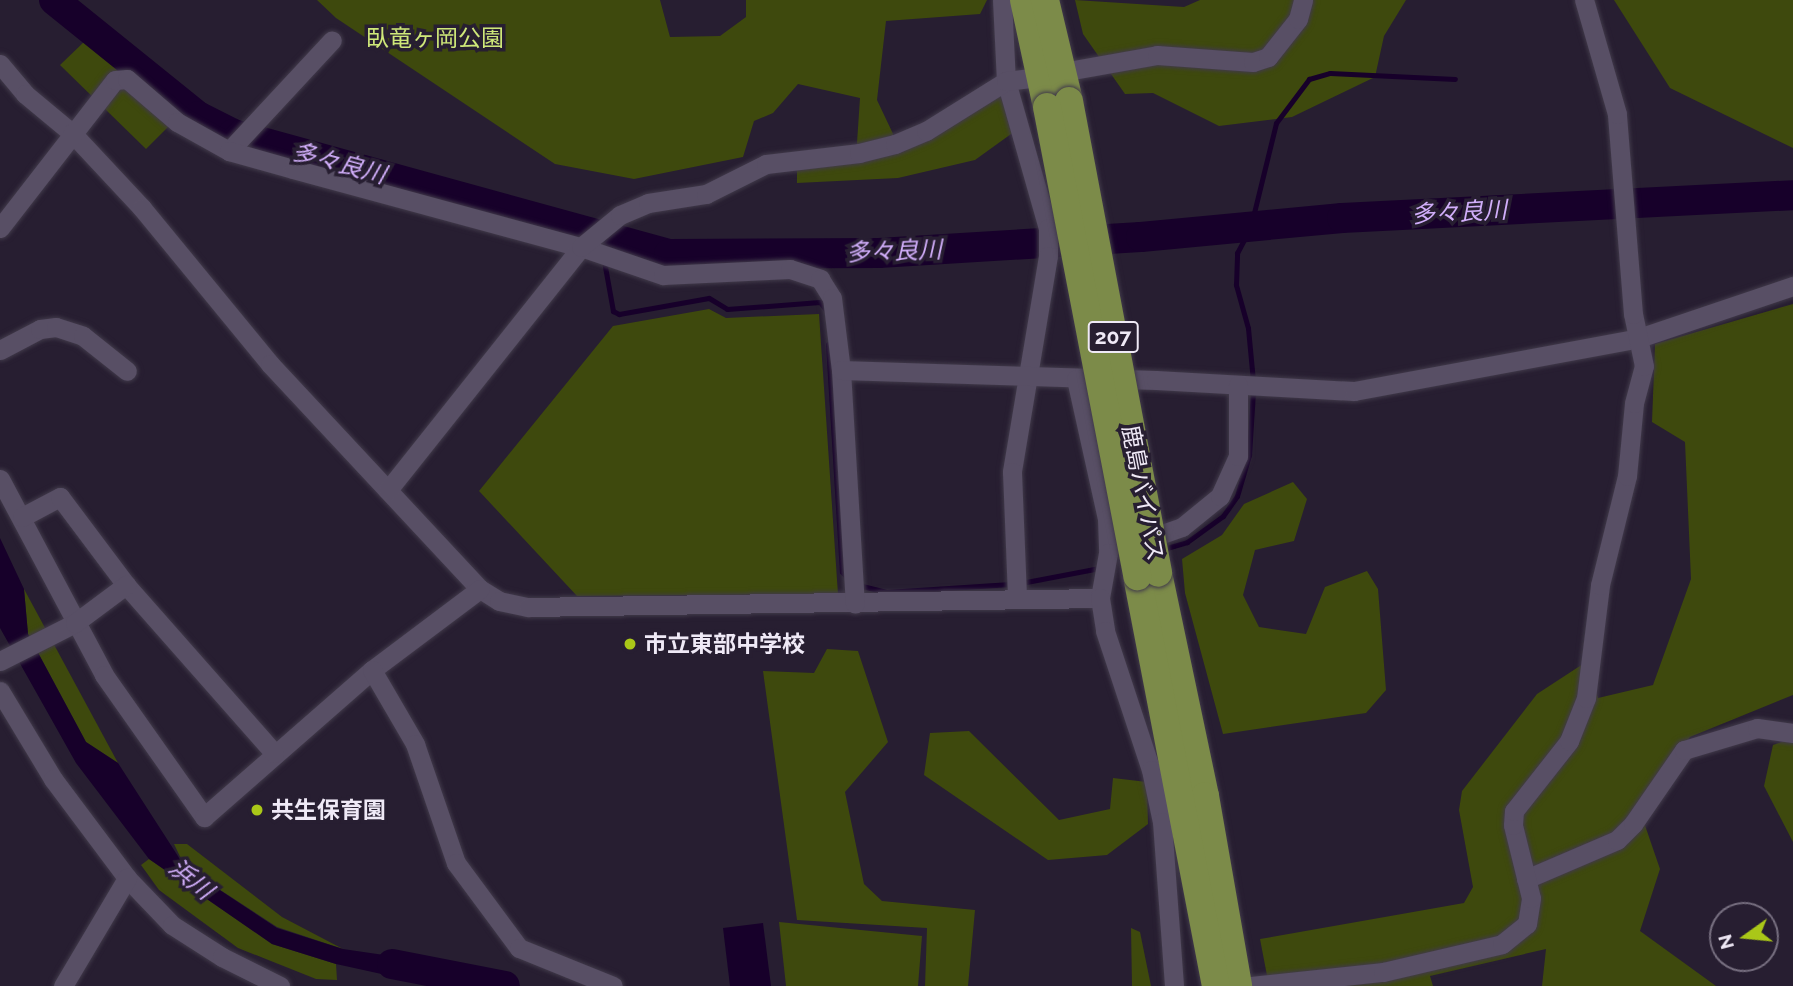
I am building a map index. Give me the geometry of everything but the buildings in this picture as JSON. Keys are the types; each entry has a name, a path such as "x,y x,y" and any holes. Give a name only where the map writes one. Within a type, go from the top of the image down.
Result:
{"highway":[{"name":"鹿島バイパス","path":"1024,0 1051,75 1058,104 1147,574 1216,986"},
{"name":"鹿島バイパス","path":"1045,0 1051,75"},
{"name":"鹿島バイパス","path":"1147,574 1205,796 1238,986"}],"street":[{"path":"1002,0 1006,81 1048,228 1048,256 1012,471 1017,598"},
{"path":"388,490 630,211 648,203 706,194 765,164 859,153 895,144 926,131 1006,81 1157,55 1253,62 1268,57 1298,19 1303,0"},
{"path":"1251,986 1383,972 1502,944 1527,924 1531,898 1513,825 1514,811 1569,741 1586,698 1600,585 1627,476 1634,403 1644,366 1633,314 1627,194 1617,114 1584,0"},
{"path":"229,151 332,40"},
{"path":"0,64 25,94 72,133 142,208 270,364 480,589 499,601 528,607 854,590 1017,598 1100,598"},
{"path":"0,228 115,80 127,79 177,122 229,151 594,252 663,275 790,269 820,279 832,298 841,370 854,590"},
{"path":"841,370 1354,391 1639,338 1793,286"},
{"path":"0,350 40,329 56,327 83,336 127,371"},
{"path":"1076,379 1107,519 1108,553 1100,598 1105,631 1151,770 1162,822 1174,986"},
{"path":"1108,553 1182,527 1220,496 1238,456 1238,385"},
{"path":"0,479 22,517 24,531 104,675 204,817 372,670 480,589"},
{"path":"22,517 60,497 126,585 274,753"},
{"path":"0,661 75,623 126,585"},
{"path":"372,670 415,744 456,863 519,948 613,986"},
{"path":"0,691 53,779 127,878 173,925 222,957 280,986"},
{"path":"1526,879 1616,840 1633,824 1684,750 1757,728 1793,733"},
{"path":"66,985 127,878"}],"green space":[{"name":"臥竜ヶ岡公園","path":"317,0 660,0 670,37 720,36 746,17 746,0 987,0 980,14 886,21 877,100 895,138 980,93 1019,93 1025,124 975,160 898,178 797,183 797,165 856,158 860,98 798,84 773,113 754,121 743,157 634,179 555,164 336,18"},
{"path":"1075,0 1184,7 1200,0 1406,0 1384,36 1375,77 1292,117 1219,126 1153,93 1125,94 1083,34"},
{"path":"1614,0 1793,0 1793,148 1670,88"},
{"path":"86,40 178,117 146,149 60,65"},
{"path":"1793,304 1793,695 1690,737 1638,805 1660,869 1640,931 1716,986 1542,986 1546,949 1430,976 1433,986 1269,986 1260,939 1464,903 1473,887 1459,810 1462,791 1537,694 1586,662 1598,698 1653,685 1691,579 1685,442 1652,422 1655,344"},
{"path":"709,309 726,318 819,314 838,594 577,596 479,491 613,326"},
{"path":"1293,482 1307,499 1294,541 1255,550 1243,595 1259,627 1306,634 1325,587 1367,571 1378,589 1386,690 1366,713 1223,734 1185,593 1182,559 1222,535 1244,504"},
{"path":"24,589 118,763 86,742 28,634"},
{"path":"827,649 858,651 888,742 845,792 864,884 882,901 975,910 968,986 925,986 927,928 797,920 763,671 814,673"},
{"path":"969,731 1059,820 1110,809 1113,778 1147,782 1148,824 1107,855 1048,860 924,775 930,733"},
{"path":"1793,738 1793,842 1764,786 1773,745"},
{"path":"174,844 187,844 282,917 343,949 277,927 185,867"},
{"path":"149,859 272,944 336,964 337,980 316,979 238,948 159,890 141,865"},
{"path":"779,922 922,936 918,986 786,986"},
{"path":"1131,928 1140,932 1151,986 1132,986"}],"water":[{"path":"0,538 24,589 28,634 86,742 118,763 185,867 277,928 343,949 432,962 427,984 336,964 272,944 149,859 76,763 0,628"},
{"path":"763,923 771,986 730,986 723,928"}],"waterway":[{"name":"多々良川","path":"54,0 198,116 233,134 669,254 879,253 1141,237 1342,218 1793,195"},
{"path":"1253,381 1248,328 1236,285 1237,253 1250,229 1276,123 1309,79 1330,73 1455,79"},
{"path":"604,261 613,311 619,314 709,298 727,309 820,302 826,310"},
{"path":"828,344 842,572 847,577"},
{"path":"1163,549 1187,542 1223,516 1237,496 1249,455 1253,391"},
{"path":"1021,583 1100,568"},
{"path":"858,585 887,592 1011,584"},
{"name":"浜川","path":"392,964 505,986"}],"place":[{"name":"市立東部中学校","path":"630,644"},
{"name":"共生保育園","path":"257,810"}]}
